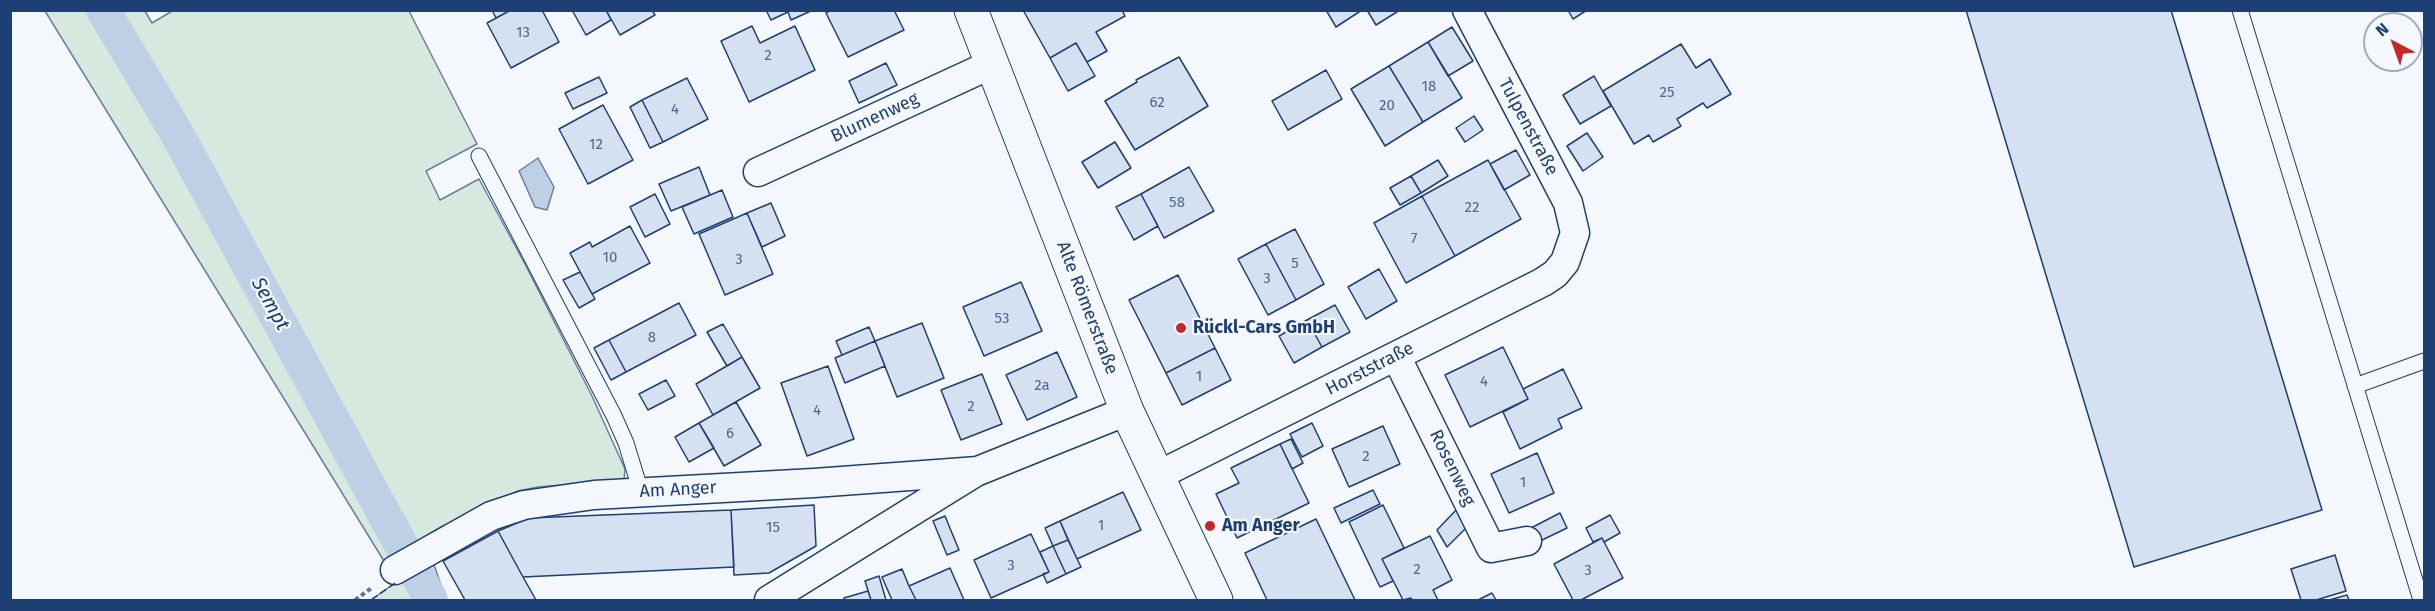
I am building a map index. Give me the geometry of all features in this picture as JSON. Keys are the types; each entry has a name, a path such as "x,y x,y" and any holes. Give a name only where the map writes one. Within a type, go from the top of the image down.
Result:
{"main road":[{"name":"Alte Römerstraße","path":"971,10 1126,411 1216,600"}],"street":[{"name":"Tulpenstraße","path":"1467,10 1568,203 1575,233 1572,248"},
{"name":"Blumenweg","path":"758,172 992,64"},
{"name":"Horststraße","path":"1157,476 1543,282 1555,274 1565,262 1572,248"},
{"name":"Rosenweg","path":"1396,356 1491,548 1527,541"},
{"name":"Am Anger","path":"769,600 978,471 1126,411"},
{"name":"Am Anger","path":"395,570 491,516 524,505 594,495 978,471"},
{"path":"807,600 817,572"}],"lane":[{"path":"2240,10 2421,600"},
{"path":"479,156 614,416 626,443 641,492"},
{"path":"2355,386 2424,361"}],"shaded area":[{"path":"174,10 409,11 477,144 426,171 440,200 479,179 591,394 625,469 624,480 538,487 518,491 441,527 384,561 45,11 145,11 152,23"},
{"path":"433,562 442,588 441,600 371,600 395,583"}],"water":[{"path":"538,158 554,187 547,210 535,207 519,171"}],"building":[{"path":"492,10 511,10 496,18"},
{"path":"511,10 542,10 559,42 511,68 487,23"},
{"path":"572,10 606,10 611,20 586,35"},
{"path":"606,10 652,10 655,15 620,35"},
{"path":"766,10 813,10 791,20 788,12 771,20"},
{"path":"831,10 894,10 904,30 848,57 826,13"},
{"path":"1023,10 1122,10 1125,16 1096,32 1107,51 1087,62 1076,43 1050,58"},
{"path":"1326,10 1362,10 1336,27"},
{"path":"1367,10 1400,10 1376,25"},
{"path":"1568,10 1587,10 1573,19"},
{"path":"1966,10 2171,10 2322,510 2134,567"},
{"path":"752,26 760,43 795,26 815,70 749,102 721,41"},
{"path":"1452,27 1473,61 1448,76 1428,42"},
{"path":"1428,42 1462,98 1423,122 1389,66"},
{"path":"1076,43 1095,76 1068,91 1050,58"},
{"path":"1681,44 1696,68 1710,59 1731,94 1707,108 1703,103 1677,119 1681,126 1653,142 1649,135 1634,144 1603,91"},
{"path":"1179,57 1208,106 1135,150 1105,101 1137,82 1136,80"},
{"path":"886,63 897,85 859,103 849,81"},
{"path":"1389,66 1423,122 1385,146 1351,89"},
{"path":"1326,70 1342,99 1288,130 1272,101"},
{"path":"1594,76 1611,106 1580,124 1563,95"},
{"path":"599,77 607,93 573,109 565,93"},
{"path":"687,78 708,119 663,142 642,100"},
{"path":"642,100 663,142 650,148 630,107"},
{"path":"603,105 633,160 588,184 559,129"},
{"path":"1474,116 1483,130 1465,142 1456,128"},
{"path":"1587,133 1603,157 1583,171 1567,146"},
{"path":"1115,142 1131,168 1098,188 1082,162"},
{"path":"1516,150 1530,175 1504,190 1490,164"},
{"path":"1438,160 1448,176 1421,193 1411,176"},
{"path":"1488,160 1521,219 1455,256 1422,196"},
{"path":"699,167 710,195 671,211 659,184"},
{"path":"1189,167 1214,211 1164,238 1141,194"},
{"path":"1411,176 1421,193 1400,205 1390,188"},
{"path":"722,190 733,217 694,234 682,207"},
{"path":"655,194 670,224 645,237 630,207"},
{"path":"1141,194 1158,226 1134,240 1116,207"},
{"path":"1422,196 1455,256 1406,283 1374,223"},
{"path":"771,203 785,236 762,247 747,213"},
{"path":"747,213 773,274 725,295 699,234"},
{"path":"630,226 650,263 592,294 570,253 590,242 592,247"},
{"path":"1295,229 1324,284 1296,300 1266,244"},
{"path":"1266,244 1296,300 1268,315 1238,259"},
{"path":"1379,269 1397,301 1366,319 1348,287"},
{"path":"580,272 595,299 579,308 563,280"},
{"path":"1178,275 1215,348 1166,373 1129,300"},
{"path":"1021,282 1042,331 984,356 963,307"},
{"path":"679,303 696,335 626,372 609,340"},
{"path":"1335,305 1350,332 1322,347 1307,320"},
{"path":"1307,320 1322,347 1294,363 1279,336"},
{"path":"922,323 944,378 897,397 875,341"},
{"path":"723,324 742,357 727,366 707,332"},
{"path":"869,327 875,341 842,355 836,341"},
{"path":"609,340 626,372 611,380 594,348"},
{"path":"875,341 885,366 845,383 835,358"},
{"path":"1503,347 1528,399 1470,427 1445,375"},
{"path":"1215,348 1231,380 1182,405 1166,373"},
{"path":"1057,352 1077,397 1027,420 1006,375"},
{"path":"742,357 760,388 713,415 696,384"},
{"path":"828,366 854,439 807,456 781,383"},
{"path":"1563,369 1582,408 1558,419 1562,428 1520,449 1503,412 1528,399 1523,389"},
{"path":"982,374 1002,424 961,440 941,390"},
{"path":"666,380 675,396 648,410 639,394"},
{"path":"736,402 761,445 724,466 699,423"},
{"path":"699,423 714,448 689,462 675,437"},
{"path":"1312,423 1323,446 1302,457 1290,434"},
{"path":"1383,426 1400,464 1349,487 1332,449"},
{"path":"1291,439 1303,463 1292,469 1280,444"},
{"path":"1280,444 1309,503 1237,538 1216,494 1239,483 1231,468"},
{"path":"1537,453 1554,493 1509,513 1491,474"},
{"path":"1373,490 1380,504 1341,523 1334,508"},
{"path":"1123,492 1141,530 1077,559 1060,521"},
{"path":"814,505 816,546 769,573 734,575 731,510"},
{"path":"1383,505 1404,548 1382,559 1393,581 1380,587 1349,522"},
{"path":"1459,507 1468,526 1447,547 1437,530"},
{"path":"731,510 734,567 523,577 498,531 529,518"},
{"path":"1560,513 1567,528 1538,542 1531,528"},
{"path":"1610,515 1620,533 1604,542 1602,538 1593,542 1586,528"},
{"path":"945,516 959,550 947,555 933,521"},
{"path":"1316,519 1355,600 1267,600 1245,553"},
{"path":"1060,521 1068,540 1053,546 1045,528"},
{"path":"498,531 536,600 465,600 443,561"},
{"path":"1031,534 1049,572 991,598 974,560"},
{"path":"1430,536 1452,580 1433,590 1438,600 1412,600 1411,598 1403,600 1382,559"},
{"path":"1602,538 1623,578 1581,600 1573,600 1554,564"},
{"path":"1068,540 1081,567 1066,574 1053,546"},
{"path":"1053,546 1066,574 1047,583 1043,574 1049,572 1040,552"},
{"path":"2335,555 2346,591 2316,600 2301,600 2291,569"},
{"path":"950,568 964,600 916,600 909,586"},
{"path":"902,569 916,600 892,600 882,577"},
{"path":"879,576 886,600 871,600 865,581"},
{"path":"868,591 871,600 844,600 844,598"},
{"path":"1492,593 1496,600 1478,600"},
{"path":"2347,595 2349,600 2329,600"}],"waterway":[{"name":"Sempt","path":"103,10 176,132 431,600"}],"fence":[{"path":"371,600 395,583"}],"place":[{"name":"Rückl-Cars GmbH","path":"1181,328"},
{"name":"Am Anger","path":"1210,526"}]}
